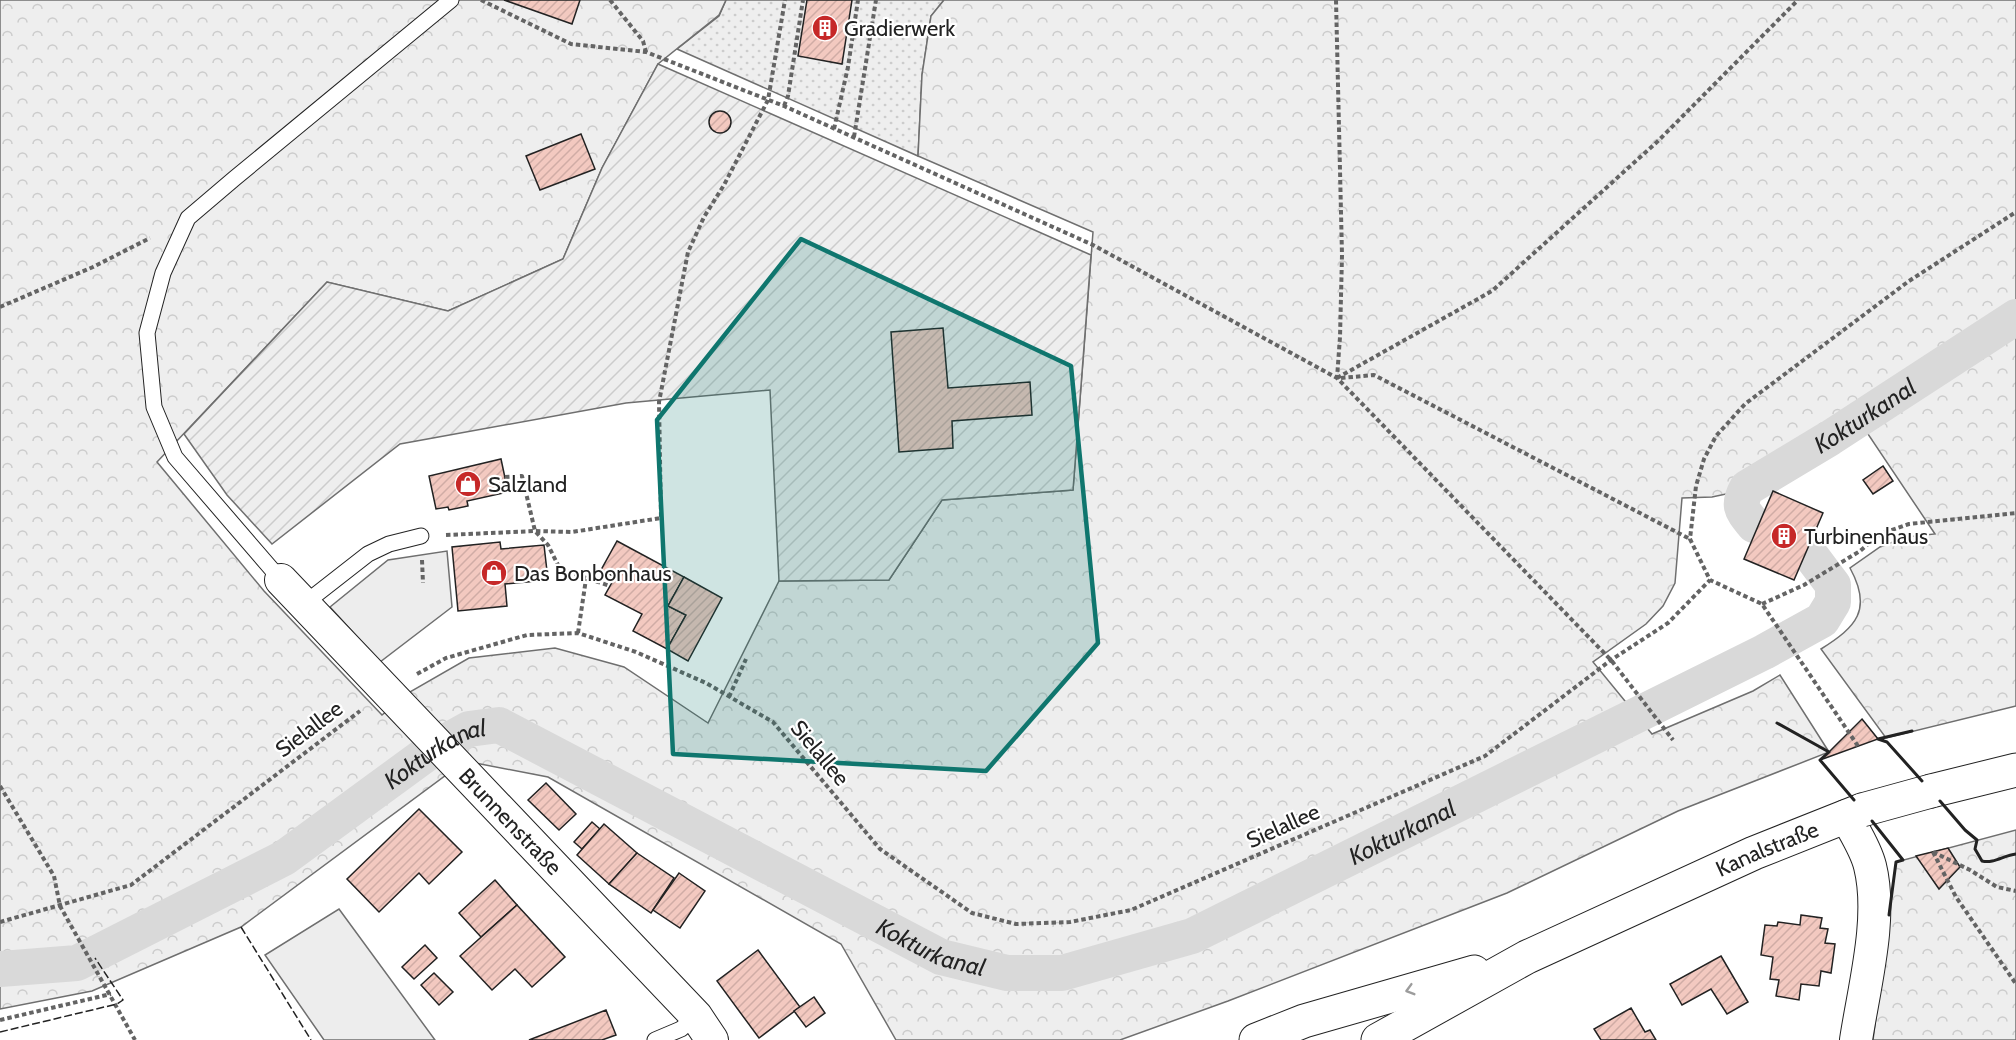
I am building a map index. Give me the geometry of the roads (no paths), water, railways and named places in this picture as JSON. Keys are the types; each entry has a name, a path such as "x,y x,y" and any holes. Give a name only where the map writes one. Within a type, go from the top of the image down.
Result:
{"main road":[{"name":"Kanalstraße","path":"1378,1040 1527,957 1754,853 1854,813 1931,791 2016,771"},
{"name":"Kanalstraße","path":"1256,1040 1304,1021 1527,957"}],"street":[{"name":"Brunnenstraße","path":"281,580 704,1028"},
{"path":"1854,813 1870,862 1874,883 1874,928 1856,1040"}],"lane":[{"path":"281,580 175,457 154,407 147,333 163,273 188,218 451,0"},
{"path":"304,604 368,554 389,544 421,536"},
{"path":"662,1039 681,1029 704,1028"}],"waterway":[{"name":"Kokturkanal","path":"1754,525 1742,508 1742,499 1747,488 1830,438 2016,317"},
{"name":"Kokturkanal","path":"0,969 77,963 284,858 433,749 469,729 499,725 941,957 1007,973 1062,973 1192,936 1764,652 1822,620 1833,602 1833,585 1809,553"}],"place":[{"name":"Gradierwerk","path":"825,28"},
{"name":"Salzland","path":"468,484"},
{"name":"Turbinenhaus","path":"1784,536"},
{"name":"Das Bonbonhaus","path":"494,573"}]}
